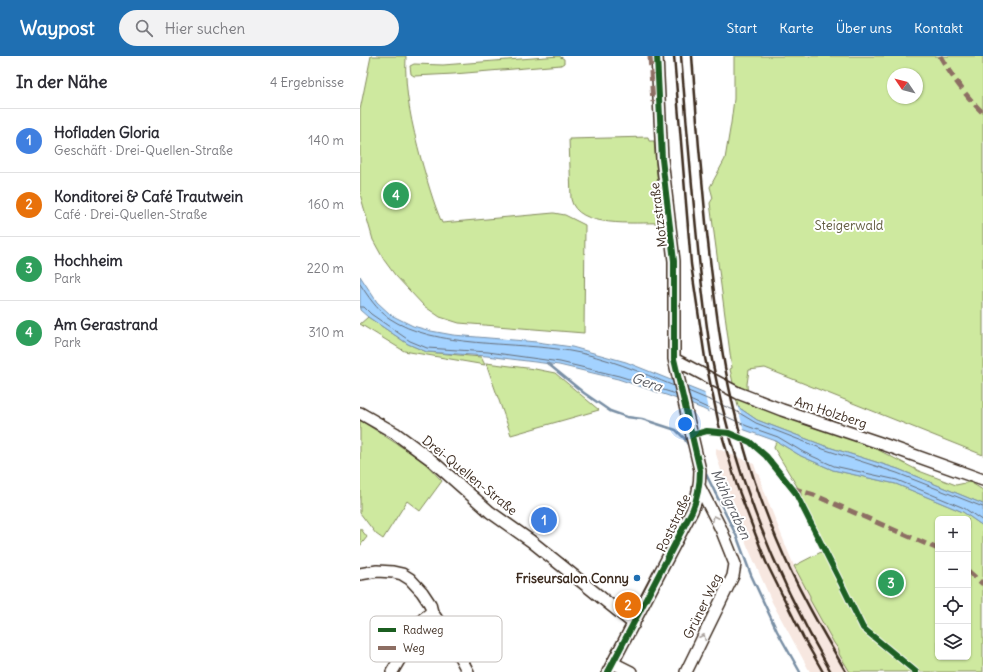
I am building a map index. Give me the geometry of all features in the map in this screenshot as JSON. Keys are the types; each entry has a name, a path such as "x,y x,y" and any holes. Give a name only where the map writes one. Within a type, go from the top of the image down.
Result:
{"street":[{"name":"Motzstraße","path":"657,56 662,159 674,261 674,359 677,371"},
{"name":"Am Holzberg","path":"674,359 738,393 782,410 983,480"},
{"name":"Poststraße","path":"610,667 634,624 692,511 700,486 700,470 695,445 677,371"},
{"name":"Drei-Quellen-Straße","path":"360,414 395,433 429,458 490,512 531,541 634,624"},
{"name":"Grüner Weg","path":"686,672 733,576 735,564 721,529 700,486"},
{"path":"360,574 384,571 402,574 410,579 422,592 430,604 435,616"},
{"path":"427,616 432,612"},
{"path":"392,672 398,662"},
{"path":"463,662 468,672"},
{"path":"610,667 631,672"}],"shaded area":[{"path":"716,448 754,464 757,473 760,475 761,482 771,509 794,566 810,596 810,600 850,672 810,672 772,602 743,536 716,454"}],"green space":[{"path":"371,56 406,56 407,95 412,121 428,183 442,223 554,213 565,215 585,225 584,333 459,323 440,317 424,306 395,275 384,260 373,240 360,194 360,110"},
{"path":"559,56 564,59 564,63 561,65 454,74 414,76 411,74 410,66 414,64 443,65"},
{"name":"Steigerwald","path":"734,56 983,56 983,455 765,368 749,370 747,384 748,402 863,442 919,471 956,485 970,482 983,490 983,504 898,469 825,446 757,420 738,407 730,369 732,368 710,203 713,198 710,187 725,159 734,99"},
{"path":"648,137 649,141 654,141 659,199 656,199 660,223 623,223 595,220 576,209 571,199 569,139"},
{"path":"368,317 408,344 427,352 481,357 485,365 404,351 360,324"},
{"path":"486,363 555,373 599,410 511,435"},
{"path":"360,420 426,464 442,481 420,511 407,501 383,539 376,534 360,513"},
{"path":"776,441 801,456 833,470 896,484 963,512 969,516 935,516 935,660 971,660 971,518 983,526 983,672 850,672 810,600 810,596 794,566 827,549 801,497 801,493 774,448"},
{"path":"360,528 367,537 360,546"}],"water":[{"name":"Gera","path":"360,276 377,302 391,315 413,326 453,335 537,342 572,347 626,362 738,407 757,420 825,446 898,469 983,504 983,526 971,518 971,516 963,512 896,484 833,470 801,456 776,441 745,430 703,409 669,396 618,379 559,365 487,356 427,352 408,344 360,310"}],"pier":[{"path":"704,391 737,405 739,411 741,412 740,416 744,431 709,414"}],"waterway":[{"name":"Mühlgraben","path":"547,363 584,393 610,411 676,430 689,446"},
{"name":"Mühlgraben","path":"704,470 737,537 751,575 777,631 800,672"}],"railway":[{"path":"674,56 691,264 705,358 719,425 737,486 766,562 803,637 823,672"},
{"path":"681,56 703,300 712,360 721,401 744,482 758,521 792,598 831,672"},
{"path":"692,56 707,233 717,317 729,389 753,477 784,557 818,623 846,672"}],"marked path":[{"path":"650,56 653,102"},
{"path":"940,56 960,86 983,113"},
{"path":"792,488 814,495 935,548"},
{"path":"971,574 983,584"}],"cycle path":[{"path":"608,672 692,511 700,481 700,470 674,359 674,261 662,159 657,56"},
{"path":"692,435 707,431 729,433 750,442 766,456 795,492 863,628 916,672"}],"place":[{"name":"Am Gerastrand","path":"396,195"},
{"name":"Hofladen Gloria","path":"544,520"},
{"name":"Friseursalon Conny","path":"637,578"},
{"name":"Hochheim","path":"891,583"},
{"name":"Konditorei & Café Trautwein","path":"628,605"}]}
